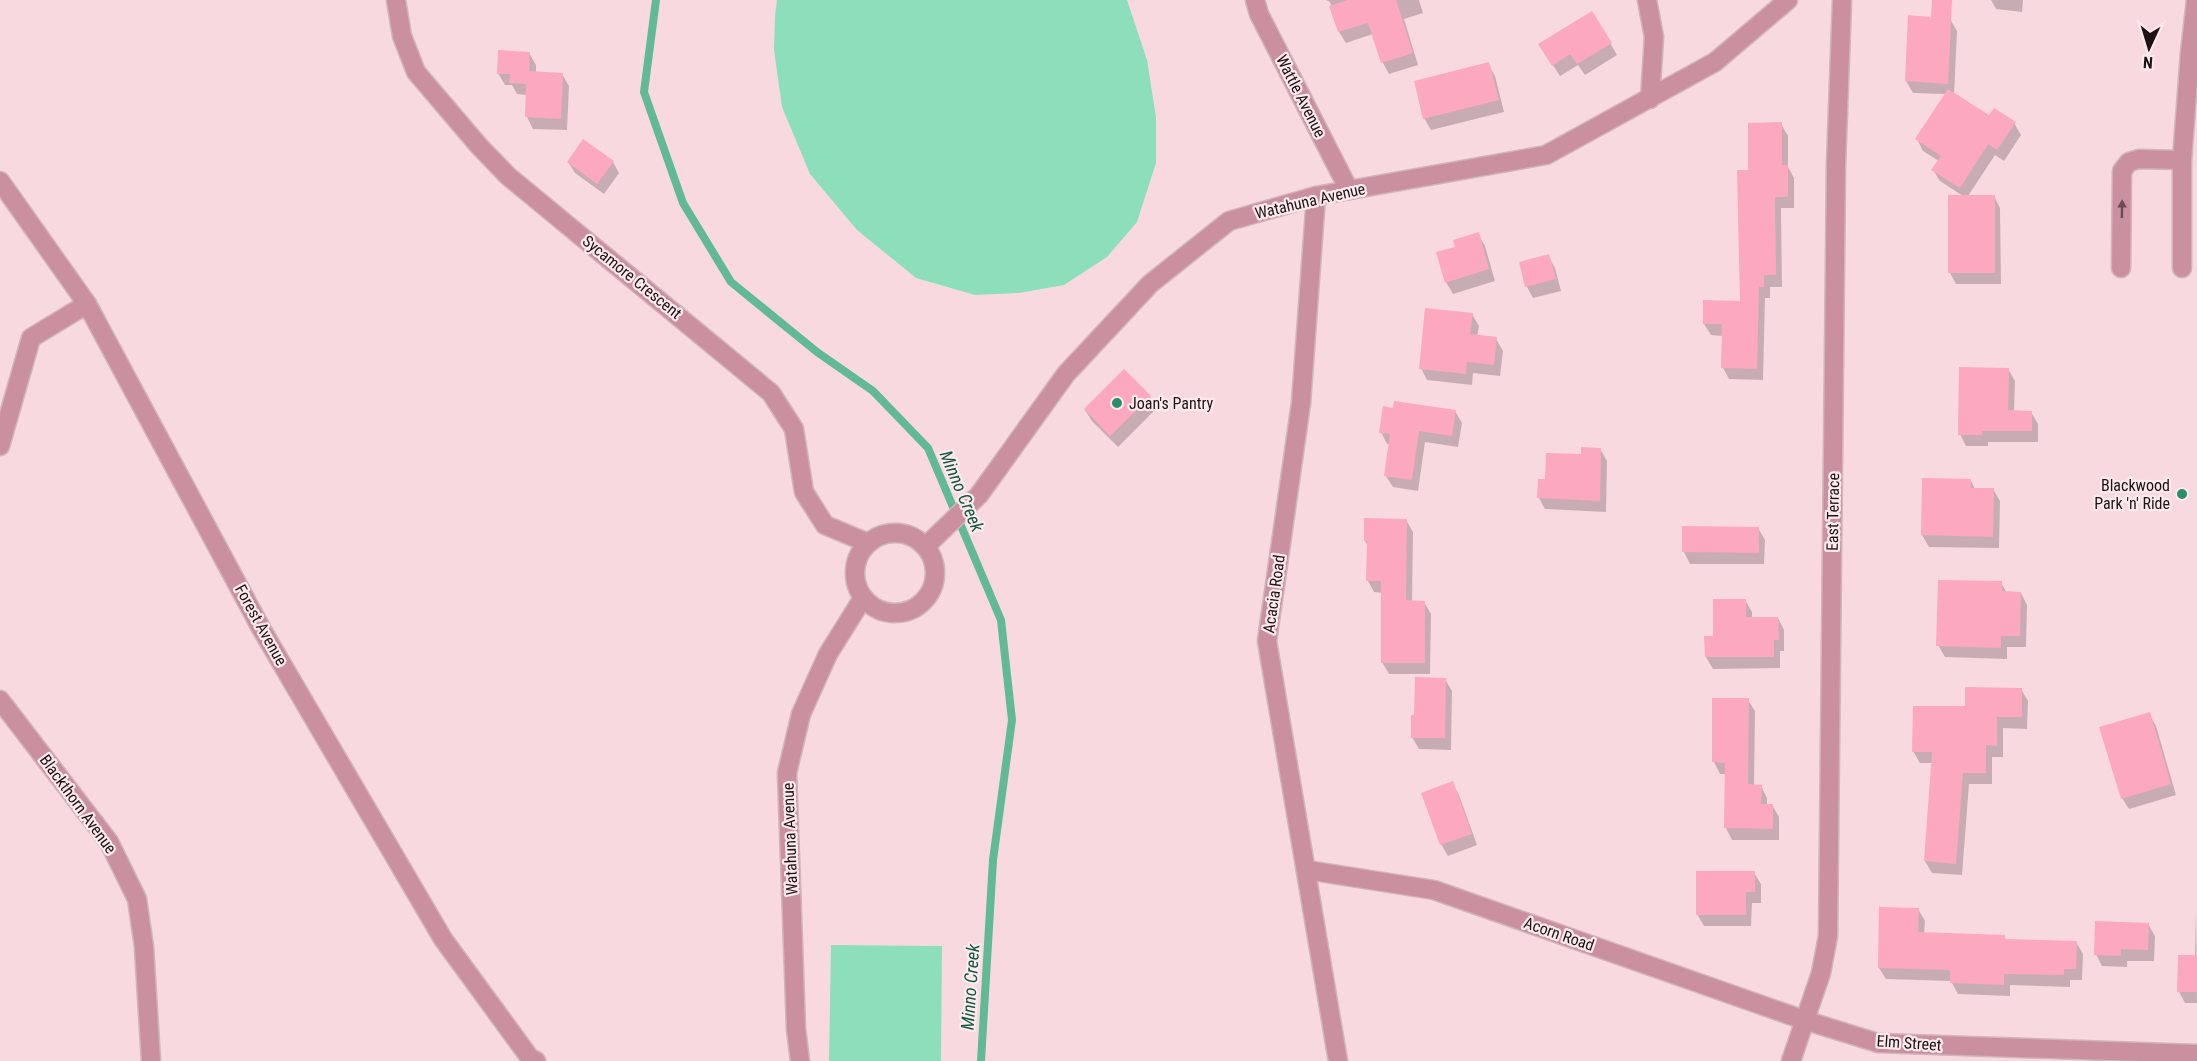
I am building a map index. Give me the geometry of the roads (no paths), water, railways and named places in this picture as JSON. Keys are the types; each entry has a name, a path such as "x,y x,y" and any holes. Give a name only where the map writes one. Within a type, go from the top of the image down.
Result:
{"street":[{"name":"Sycamore Crescent","path":"396,0 402,36 416,72 472,138 508,176 771,393 794,429 804,492 825,525 868,543"},
{"name":"Wattle Avenue","path":"1255,0 1259,14 1349,190"},
{"path":"1647,0 1654,37 1650,99"},
{"name":"Watahuna Avenue","path":"926,546 970,504 999,468 1066,374 1150,284 1229,221 1316,196 1546,156 1715,62 1788,0"},
{"name":"East Terrace","path":"1791,1061 1821,973 1828,936 1836,165 1842,0"},
{"path":"2182,268 2182,160 2196,0"},
{"path":"2121,268 2122,171 2129,162 2139,159 2182,160"},
{"name":"Forest Avenue","path":"0,181 87,304 262,630 443,939 530,1058 536,1061"},
{"name":"Acacia Road","path":"1316,196 1301,402 1267,640 1338,1061"},
{"path":"0,447 31,338 87,304"},
{"path":"894,532 908,535 926,546 933,558 935,572 933,585 923,602 911,610 898,613 884,611 863,598 857,585 855,571 858,558 868,543 894,532"},
{"name":"Watahuna Avenue","path":"800,1061 796,1029 787,773 801,714 828,654 863,598"},
{"name":"Blackthorn Avenue","path":"0,700 110,842 137,898 144,947 152,1061"},
{"name":"Acorn Road","path":"1307,870 1434,890 1804,1020"},
{"name":"Elm Street","path":"1804,1020 1878,1043 2122,1057 2197,1054"}],"waterway":[{"name":"Minno Creek","path":"656,0 644,92 683,203 731,282 817,352 873,391 928,448 1001,620 1012,720 993,860 981,1061"}],"place":[{"name":"Joan's Pantry","path":"1117,403"},
{"name":"Blackwood Park 'n' Ride","path":"2182,494"}]}
